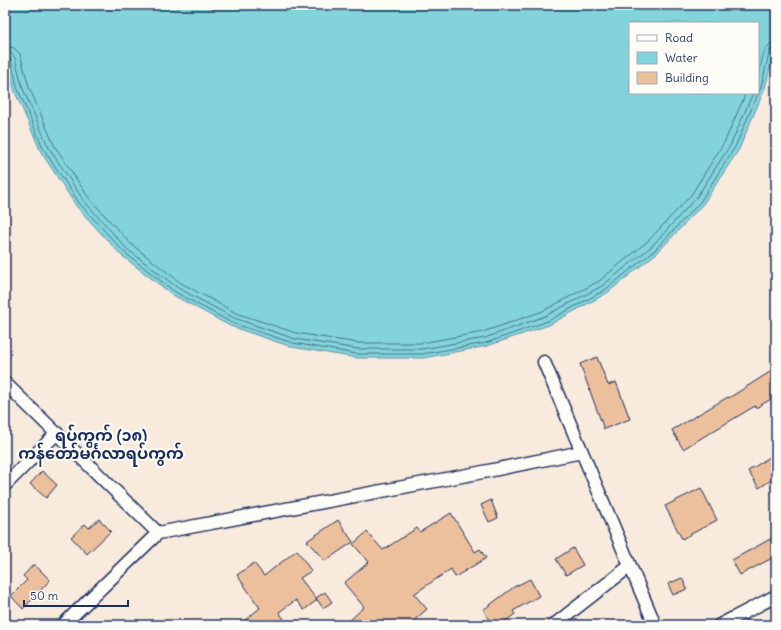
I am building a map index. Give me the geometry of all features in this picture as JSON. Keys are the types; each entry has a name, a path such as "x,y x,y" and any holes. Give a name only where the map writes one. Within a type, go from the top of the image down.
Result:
{"street":[{"path":"544,362 655,625"},
{"path":"5,382 158,533"},
{"path":"5,485 57,434"},
{"path":"63,625 158,533 582,452"},
{"path":"554,625 630,566"},
{"path":"720,625 776,596"}],"water":[{"path":"5,5 776,5 776,44 765,88 739,149 703,204 658,252 607,293 549,325 487,346 423,358 357,358 292,347 230,326 173,295 121,255 77,207 41,152 15,92 5,53"}],"building":[{"path":"597,357 608,385 616,382 630,419 604,429 580,364"},
{"path":"776,368 776,396 756,408 755,406 683,449 672,430 728,397 729,398"},
{"path":"776,453 776,477 759,488 748,471"},
{"path":"42,471 57,485 46,498 30,484"},
{"path":"701,488 717,520 682,539 665,506"},
{"path":"491,500 498,518 489,522 481,505"},
{"path":"451,513 475,552 480,549 486,558 455,577 451,569 414,594 427,609 409,625 345,625 364,607 344,583 369,562 353,544 367,532 383,550 417,528 420,532"},
{"path":"99,519 111,531 87,554 71,537 85,524 89,528"},
{"path":"338,520 353,542 325,561 307,541"},
{"path":"776,536 776,556 740,575 732,560"},
{"path":"573,548 583,565 566,575 556,559"},
{"path":"297,550 311,571 300,578 317,600 304,610 296,600 279,612 288,625 239,625 260,608 237,575 254,563 264,576"},
{"path":"34,564 50,580 23,609 11,596 27,580 23,576"},
{"path":"682,578 687,589 673,595 668,584"},
{"path":"530,579 539,596 513,611 515,614 500,625 493,625 483,610 514,587"},
{"path":"325,592 332,602 323,608 316,598"}],"district":[{"name":"ရပ်ကွက် (၁၈) ကန်တော်မင်္ဂလာရပ်ကွက်","path":"101,444"}]}
